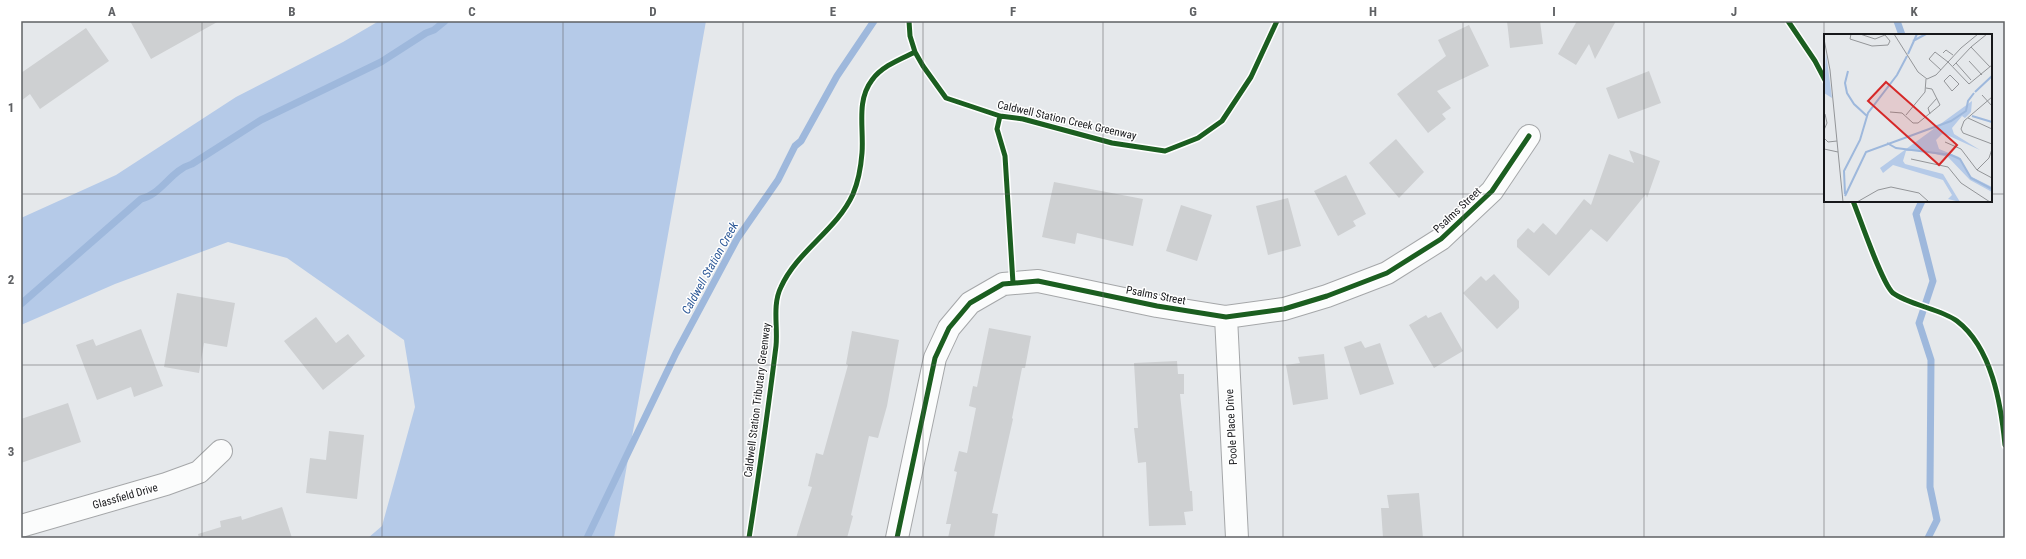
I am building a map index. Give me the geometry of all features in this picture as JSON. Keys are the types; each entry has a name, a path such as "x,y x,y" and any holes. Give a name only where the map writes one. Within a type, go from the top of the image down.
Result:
{"street":[{"name":"Psalms Street","path":"897,538 935,358 949,328 970,303 1003,284 1038,281 1156,306 1226,316 1284,309 1328,296 1387,273 1441,239 1486,196 1529,136"},
{"name":"Poole Place Drive","path":"1226,316 1237,538"},
{"name":"Glassfield Drive","path":"21,526 158,486 199,472 221,451"}],"shaded area":[{"path":"379,21 706,21 614,538 368,538 382,526 415,407 404,340 287,258 228,242 115,284 21,325 21,218 116,175 236,97 343,42"}],"building":[{"path":"130,21 219,21 151,59"},
{"path":"1507,21 1540,21 1543,44 1510,48"},
{"path":"1577,21 1616,21 1595,59 1589,44 1576,65 1558,54"},
{"path":"1469,25 1489,66 1437,91 1451,108 1442,114 1446,119 1428,133 1397,94 1446,56 1438,40"},
{"path":"86,28 109,61 40,109 30,94 21,101 21,73"},
{"path":"1649,71 1661,103 1618,119 1606,88"},
{"path":"1396,139 1424,172 1399,198 1369,163"},
{"path":"1629,150 1660,161 1647,198 1646,194 1607,242 1591,229 1549,276 1517,247 1517,240 1528,228 1534,233 1543,223 1556,235 1584,199 1591,205 1609,154 1634,163"},
{"path":"1346,175 1366,214 1353,221 1356,226 1338,236 1314,191"},
{"path":"1054,182 1143,199 1133,246 1077,233 1075,244 1042,237"},
{"path":"1288,198 1301,246 1268,255 1256,206"},
{"path":"1181,205 1212,215 1197,261 1166,251"},
{"path":"1494,274 1519,301 1519,308 1497,329 1463,293 1481,276 1486,281"},
{"path":"177,293 235,303 227,347 204,343 199,373 164,367"},
{"path":"1441,312 1463,351 1434,368 1409,325 1426,315 1428,318"},
{"path":"316,317 336,343 348,334 365,356 323,390 284,341"},
{"path":"989,328 1031,336 1025,368 1022,368 1013,419 992,513 998,514 994,538 948,538 951,524 946,524 957,472 954,471 959,451 967,453 976,408 969,406 973,386 977,387"},
{"path":"141,329 163,386 134,397 131,387 97,400 76,345 93,339 96,346"},
{"path":"852,331 899,340 887,406 878,438 869,436 851,515 853,516 847,538 796,538 812,487 808,486 816,453 823,455 848,365 846,364"},
{"path":"1361,341 1365,348 1380,343 1394,384 1360,395 1344,347"},
{"path":"1324,354 1328,399 1293,405 1286,365 1300,363 1298,357"},
{"path":"1177,361 1178,374 1184,374 1184,394 1180,394 1190,491 1192,491 1193,511 1184,512 1186,525 1149,526 1146,462 1138,463 1134,428 1138,428 1134,363"},
{"path":"68,403 81,442 21,463 21,419"},
{"path":"329,431 364,435 357,499 306,493 310,458 326,460"},
{"path":"1419,493 1423,538 1383,538 1381,508 1389,508 1387,495"},
{"path":"282,507 292,538 199,538 198,534 221,527 220,521 241,516 242,520"}],"waterway":[{"path":"21,304 141,199 155,192 178,171 192,164 261,120 381,62 426,33 434,30 445,21"},
{"name":"Caldwell Station Creek","path":"587,538 676,353 737,239 778,180 795,146 801,141 837,76 874,21"},
{"path":"1897,21 1902,34"},
{"path":"1922,202 1916,214 1933,281 1919,323 1931,360 1930,487 1937,520 1928,538"}],"cycle path":[{"name":"Caldwell Station Creek Greenway","path":"909,21 910,36 915,52 946,98 1000,116 1023,119 1112,143 1165,151 1198,138 1222,121 1251,77 1277,21"},
{"path":"1788,21 1815,61 1824,78"},
{"name":"Caldwell Station Tributary Greenway","path":"749,538 776,346 776,309 778,294 788,274 797,262 837,219 853,194 861,163 862,106 867,88 876,75 881,71 892,63 915,52"},
{"name":"Caldwell Station Creek Greenway","path":"1000,116 997,129 1005,156 1013,283"},
{"path":"897,538 935,358 949,328 970,303 1003,284 1038,281 1157,306 1226,317 1284,309 1327,296 1387,273 1441,239 1492,191 1529,136"},
{"path":"1853,202 1877,264 1888,287 1893,293 1908,301 1942,313 1957,321 1969,332 1979,346 1987,361 1993,378 2001,412 2005,445"}]}
